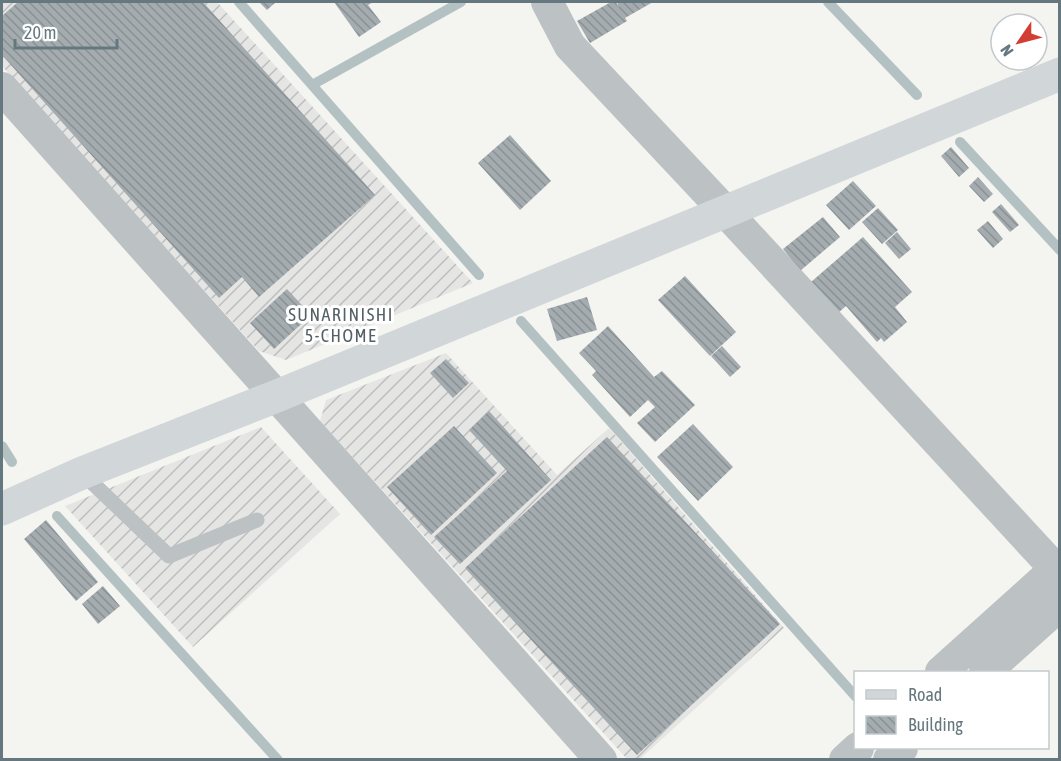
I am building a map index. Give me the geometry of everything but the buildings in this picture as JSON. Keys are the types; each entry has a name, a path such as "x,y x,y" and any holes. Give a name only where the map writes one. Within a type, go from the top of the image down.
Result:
{"street":[{"path":"547,2 570,46 1058,570 942,671"},
{"path":"2,509 82,473 277,396 1059,75"},
{"path":"2,88 601,759"},
{"path":"986,671 1059,605"}],"lane":[{"path":"82,473 169,556 257,520"}],"shaded area":[{"path":"2,2 217,2 473,283 286,360 259,351 2,66"},
{"path":"446,353 557,475 609,428 784,628 640,759 627,759 320,421 326,400"},
{"path":"261,427 340,514 193,647 65,506"}],"waterway":[{"path":"239,2 312,85 461,2"},
{"path":"828,2 917,95"},
{"path":"312,85 479,275"},
{"path":"960,142 1060,250"},
{"path":"521,321 854,695"},
{"path":"2,446 12,462"},
{"path":"57,516 278,760"}],"district":[{"name":"SUNARINISHI 5-CHOME","path":"341,325"}]}
